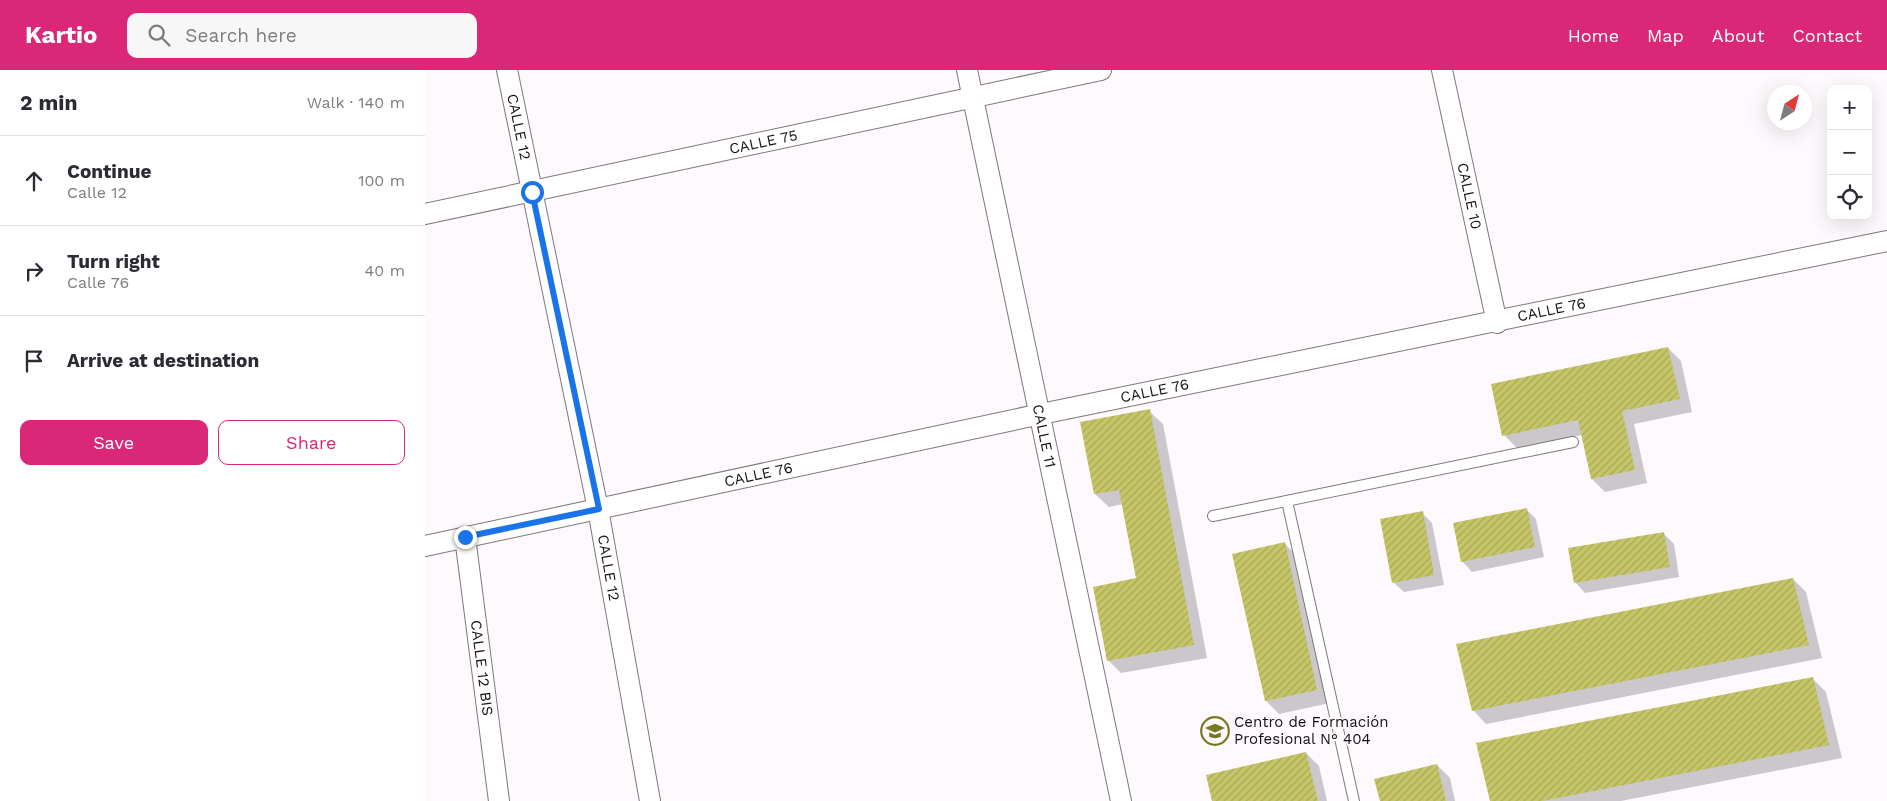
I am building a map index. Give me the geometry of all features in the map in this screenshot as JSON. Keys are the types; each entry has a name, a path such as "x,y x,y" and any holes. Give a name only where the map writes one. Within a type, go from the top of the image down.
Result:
{"street":[{"name":"CALLE 12","path":"507,70 599,509 650,801"},
{"name":"CALLE 11","path":"967,70 1041,414 1115,800"},
{"name":"CALLE 75","path":"425,214 1101,70"},
{"name":"CALLE 10","path":"1442,70 1497,323"},
{"name":"CALLE 76","path":"425,546 1041,414 1497,323 1887,242"},
{"name":"CALLE 12 BIS","path":"465,537 499,801"}],"lane":[{"path":"1213,516 1573,442"},
{"path":"1287,501 1354,801"}],"building":[{"path":"1668,347 1680,399 1622,411 1635,470 1591,479 1578,420 1502,436 1491,384"},
{"path":"1150,409 1194,645 1107,661 1093,587 1136,578 1119,490 1094,494 1080,422"},
{"path":"1527,508 1535,547 1461,562 1453,523"},
{"path":"1423,511 1434,575 1392,583 1380,519"},
{"path":"1664,532 1670,567 1574,583 1568,548"},
{"path":"1285,542 1317,690 1265,701 1232,554"},
{"path":"1793,578 1809,645 1472,711 1456,644"},
{"path":"1813,677 1829,745 1542,801 1490,801 1476,743"},
{"path":"1306,752 1318,801 1212,801 1206,775"},
{"path":"1437,764 1446,801 1380,801 1374,779"}],"place":[{"name":"Centro de Formación Profesional N° 404","path":"1215,731"}],"route":[{"path":"465,537 599,509 532,192"}]}
